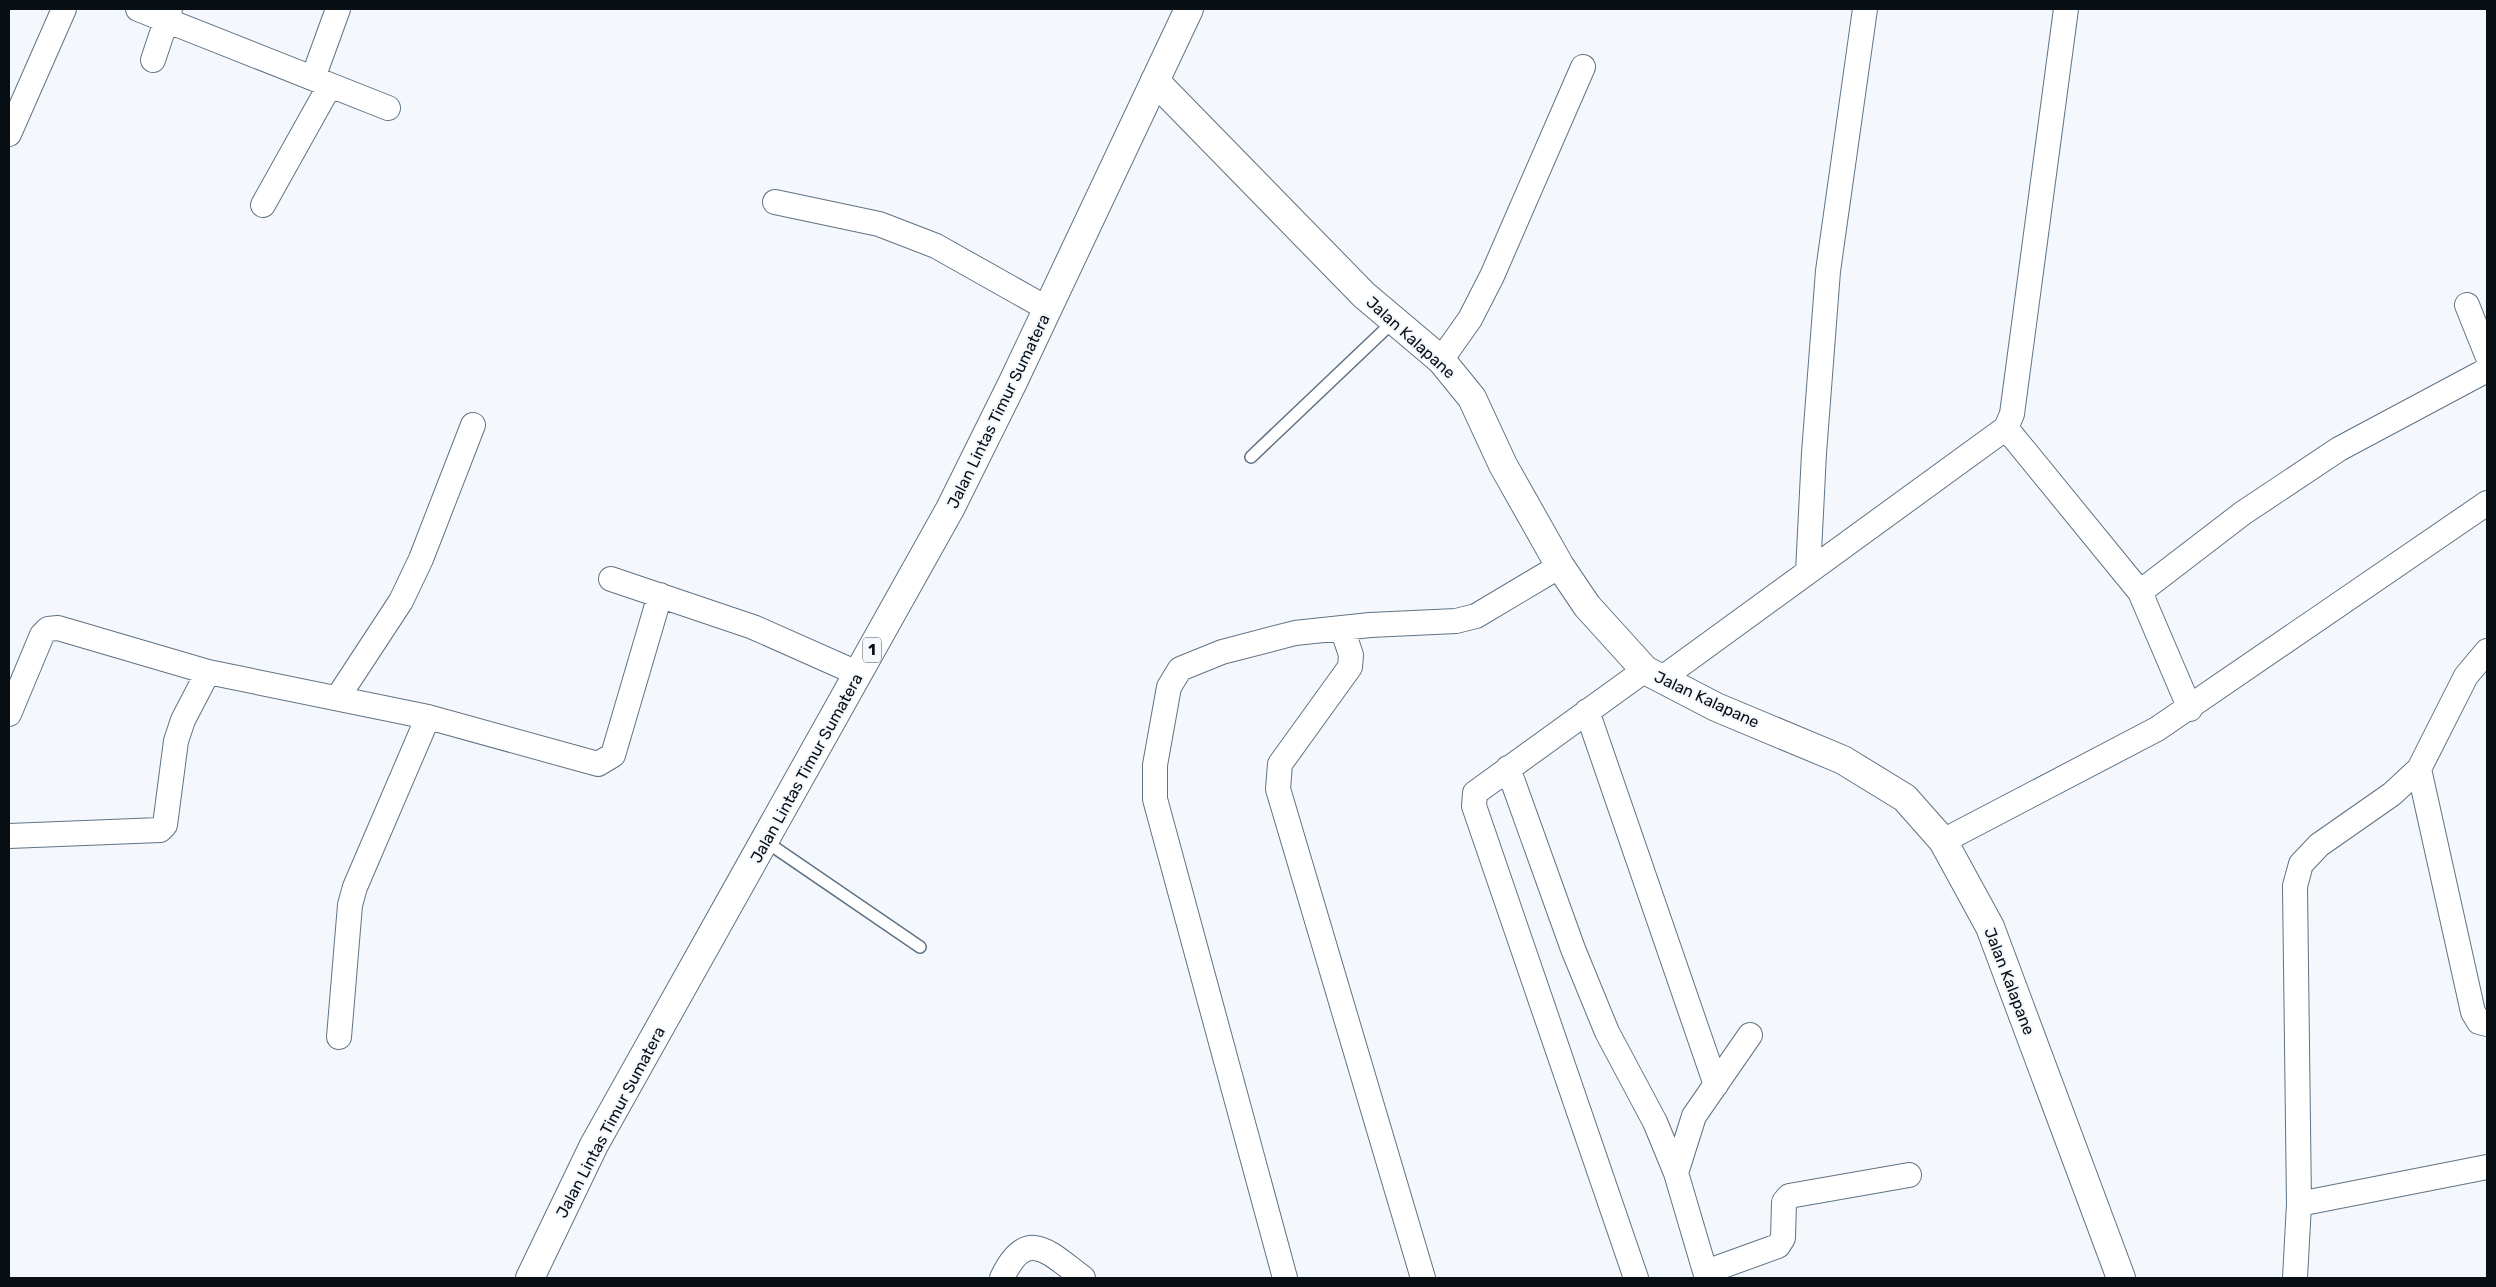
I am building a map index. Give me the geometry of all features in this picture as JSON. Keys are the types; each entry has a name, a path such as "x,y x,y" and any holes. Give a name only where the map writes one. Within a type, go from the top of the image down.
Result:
{"main road":[{"name":"Jalan Lintas Timur Sumatera","path":"530,1278 594,1145 950,509 1048,309 1189,9"},
{"name":"Jalan Kalapane","path":"1155,81 1364,295 1441,360 1472,398 1503,465 1560,566 1587,606 1653,674 1716,707 1843,760 1905,798 1943,841 1990,927 2121,1278"}],"street":[{"path":"9,134 64,9"},
{"path":"138,9 168,15 322,82 388,108"},
{"path":"263,205 322,82 338,9"},
{"path":"1808,572 1814,453 1828,271 1865,9"},
{"path":"1636,1278 1474,806 1475,793 1587,712 1653,674 1808,572 2006,428 2012,414 2066,9"},
{"path":"153,60 168,15"},
{"path":"1441,360 1470,319 1492,276 1583,67"},
{"path":"775,202 879,224 936,246 1048,309"},
{"path":"2467,305 2487,355"},
{"path":"2140,592 2243,512 2339,448 2487,370"},
{"path":"338,697 401,601 421,559 473,425"},
{"path":"2006,428 2140,592 2190,708"},
{"path":"1943,841 2157,729 2487,503"},
{"path":"1285,1278 1155,799 1155,764 1169,687 1180,669 1222,652 1296,633 1342,628 1456,621 1476,616 1560,566"},
{"path":"611,578 753,627 859,674"},
{"path":"9,714 42,634 48,629 58,628 208,672 338,697 428,717 598,764 613,755 660,595"},
{"path":"1342,628 1351,655 1350,667 1280,764 1278,789 1423,1278"},
{"path":"2295,1278 2300,1204 2295,886 2301,864 2319,845 2392,794 2419,769 2466,676 2487,651"},
{"path":"9,836 160,830 165,825 176,741 183,720 208,672"},
{"path":"1587,712 1716,1085"},
{"path":"339,1037 350,905 355,887 428,717"},
{"path":"1508,768 1573,949 1607,1032 1655,1122 1676,1173 1706,1275 1778,1246 1783,1238 1784,1202 1789,1196 1909,1175"},
{"path":"2419,769 2473,1012 2479,1022 2487,1024"},
{"path":"1676,1173 1694,1116 1750,1035"},
{"path":"2300,1204 2487,1167"},
{"path":"1002,1278 1014,1256 1020,1250 1035,1247 1051,1255 1083,1278"}],"lane":[{"path":"1251,457 1394,320"},
{"path":"765,842 920,947"}]}
